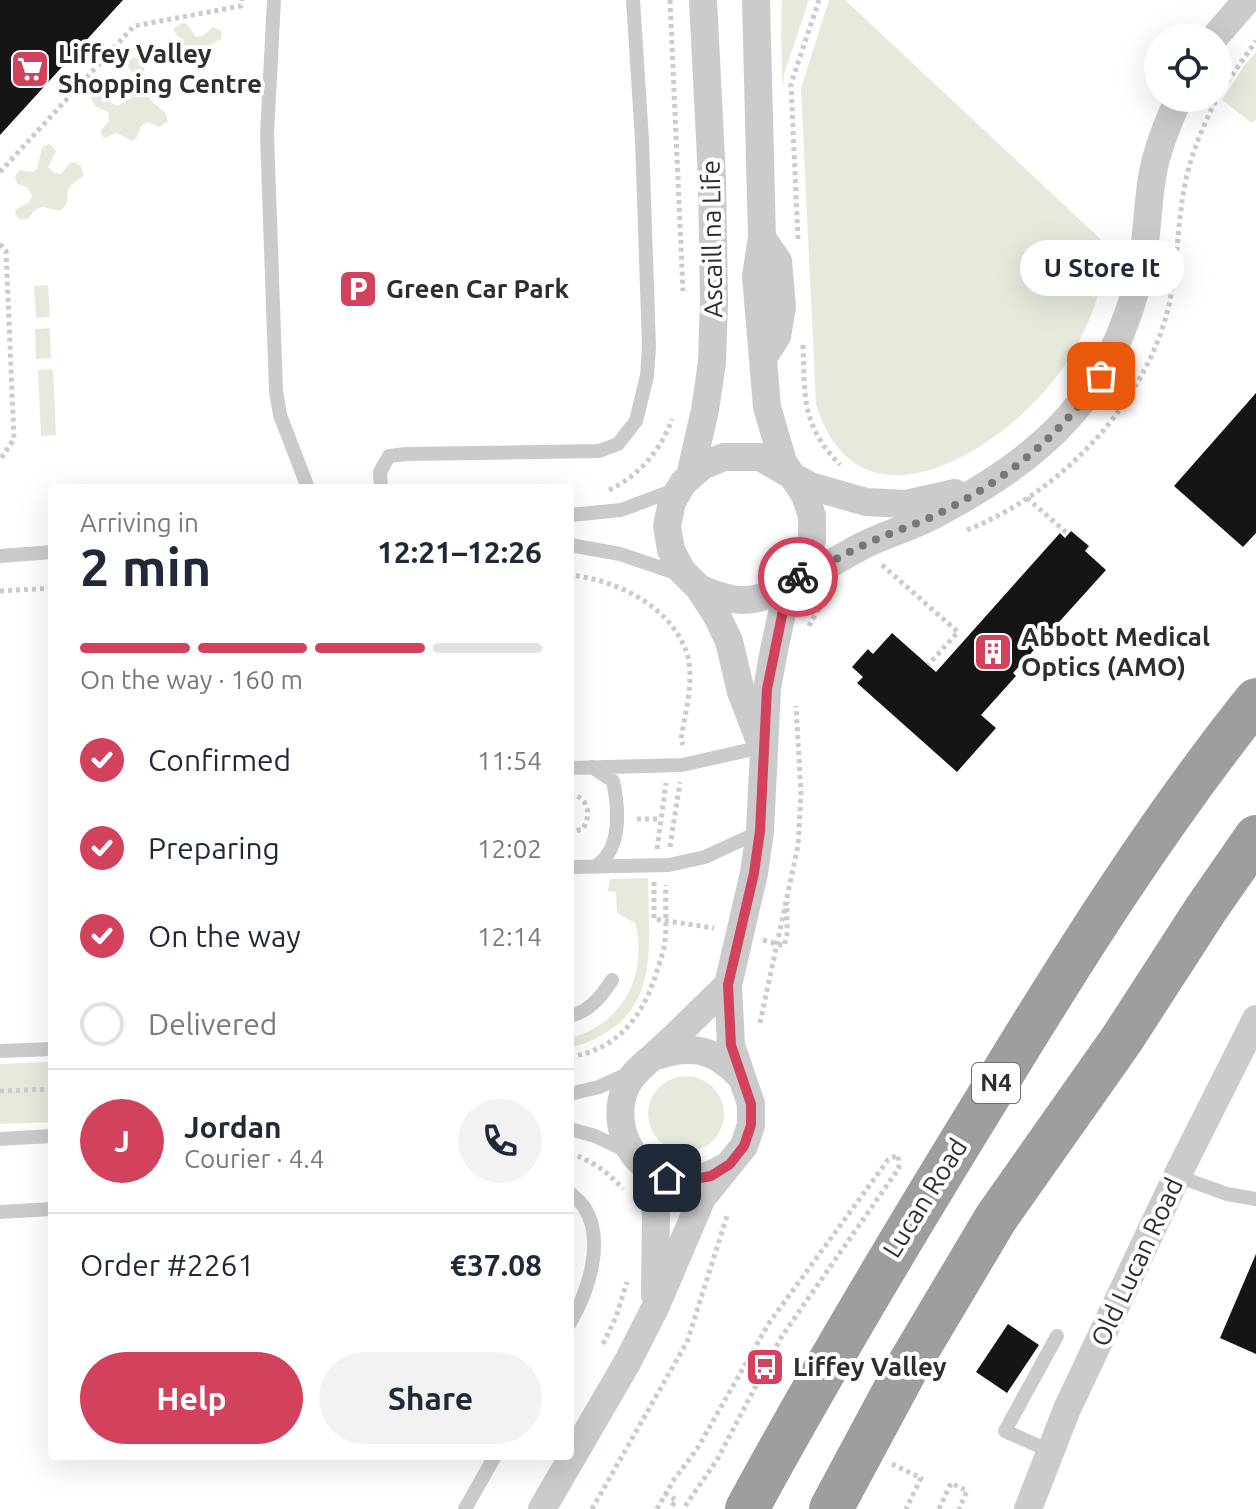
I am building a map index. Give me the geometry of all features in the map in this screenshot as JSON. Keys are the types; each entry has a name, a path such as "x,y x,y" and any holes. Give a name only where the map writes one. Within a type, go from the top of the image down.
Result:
{"highway":[{"name":"Lucan Road","path":"747,1509 892,1252 1047,1002 1174,810 1256,700"},
{"path":"831,1509 950,1294 996,1218 1122,1039 1256,837"}],"street":[{"name":"Ascaill na Life","path":"685,482 705,410 712,362 712,179 703,0"},
{"name":"Ascaill na Life","path":"756,0 762,238 778,261 782,307 777,336 763,358 767,407 790,475"},
{"path":"1226,24 1247,0"},
{"path":"694,583 723,598 746,600 769,594 862,545 930,518 1018,466 1043,445 1067,421 1101,376 1125,326 1143,261 1153,171 1172,112"},
{"path":"762,747 741,692 729,641 716,614 682,571 671,550 667,526 672,502 685,482 702,466 724,457 739,456 760,457 810,486 866,502 906,504 983,487"},
{"path":"574,1454 655,1308 702,1198 744,1146 751,1125 751,1104 731,1045 728,985 744,922 760,831 767,689 789,581 804,562 812,540 812,516 805,495 790,475"},
{"path":"655,1308 656,1212 639,1160 622,1133 620,1110 625,1089 646,1063 728,985"},
{"name":"Old Lucan Road","path":"1028,1509 1067,1409 1177,1176 1256,1019"},
{"path":"646,1063 676,1049 696,1049 716,1056 741,1077"},
{"path":"639,1160 667,1178 689,1180 711,1176 730,1164"},
{"path":"542,1509 571,1460"}],"lane":[{"path":"274,0 267,135 276,391 285,430 306,484"},
{"path":"381,484 380,472 389,456 599,451 618,444 636,421 646,388 649,347 642,140 633,0"},
{"path":"574,515 621,510 685,482"},
{"path":"574,546 620,554 665,568 694,583"},
{"path":"0,556 48,552"},
{"path":"574,768 675,765 762,747"},
{"path":"592,767 613,781 615,791 615,844 605,860 595,866"},
{"path":"574,867 662,866 705,857 760,831"},
{"path":"574,1015 582,1013 602,996 612,980"},
{"path":"0,1051 48,1049"},
{"path":"574,1093 599,1087 646,1063"},
{"path":"574,1130 595,1136 639,1160"},
{"path":"0,1139 48,1136"},
{"path":"1177,1176 1227,1194 1256,1199"},
{"path":"574,1197 584,1207 592,1227 595,1250 587,1283 574,1314"},
{"path":"0,1212 48,1209"},
{"path":"1050,1451 1005,1431 1057,1336"},
{"path":"465,1509 493,1460"}],"path":[{"path":"0,172 134,26 241,6 242,0"},
{"path":"670,0 684,301"},
{"path":"1232,75 1256,41"},
{"path":"0,244 6,251 14,439 0,460"},
{"path":"607,490 622,483 651,457 675,411"},
{"path":"1027,498 1068,534"},
{"path":"878,562 958,632 928,665"},
{"path":"574,575 594,577 640,598 678,635 689,667 689,690 681,739 685,749 675,765 661,819 665,943 646,1002 633,1023 608,1045 574,1056"},
{"path":"806,631 819,608 838,586"},
{"path":"0,591 48,588"},
{"path":"787,892 784,946 775,944 801,821 796,703"},
{"path":"681,739 671,750 675,765 654,919 711,927"},
{"path":"574,795 584,799 591,817 583,829 574,831"},
{"path":"628,818 661,819"},
{"path":"0,1091 48,1089"},
{"path":"657,1509 697,1449 769,1323 888,1160 898,1155 899,1168 782,1336 717,1460 683,1509"},
{"path":"862,1450 921,1478 906,1509"},
{"path":"939,1509 951,1483 967,1491 959,1509"},
{"path":"665,1493 676,1500 670,1509"}],"shaded area":[{"path":"782,0 809,0 784,74 783,92 781,38"},
{"path":"829,0 845,0 1108,246 1102,282 1090,317 1074,350 1054,380 1029,408 998,434 964,456 929,470 894,475 862,468 836,445 816,404 801,88"},
{"path":"182,23 187,24 196,37 203,36 213,27 222,31 221,39 209,45 212,60 206,62 198,52 186,53 178,59 172,56 172,49 181,40 174,28"},
{"path":"1256,52 1256,119 1252,123 1232,108 1232,85"},
{"path":"142,58 145,62 144,73 149,79 161,79 163,86 151,95 150,100 165,112 168,121 159,127 147,122 132,141 117,133 104,138 100,132 109,121 108,112 95,106 92,93 98,89 106,93 118,106 132,97 138,82 127,62"},
{"path":"50,144 56,151 48,167 54,173 61,174 70,163 75,162 81,166 84,176 70,186 67,202 60,211 39,208 28,219 20,220 15,214 16,209 30,202 32,195 27,187 17,184 15,176 20,170 33,172 37,169 42,147"},
{"path":"48,285 50,317 36,318 34,286"},
{"path":"50,328 51,358 36,359 35,329"},
{"path":"53,369 56,435 41,436 38,370"},
{"path":"648,878 648,959 644,982 635,1003 621,1021 600,1036 574,1046 574,1036 604,1022 617,1009 627,995 638,961 635,923 617,913 616,892 608,891 610,879"},
{"path":"48,1062 48,1122 0,1124 0,1064"},
{"path":"694,1076 707,1082 718,1093 724,1114 722,1129 707,1146 694,1152 678,1152 665,1146 650,1129 648,1106 654,1093 671,1078"}],"building":[{"name":"Liffey Valley Shopping Centre","path":"0,0 123,0 0,135"},
{"path":"1256,393 1256,533 1243,547 1174,486"},
{"name":"Abbott Medical Optics (AMO)","path":"1071,531 1089,546 1085,551 1106,570 1013,673 1016,676 981,715 996,728 957,772 857,683 863,677 852,667 868,649 873,654 892,633 936,672 1060,533 1065,538"},
{"path":"1256,1254 1256,1354 1220,1338"},
{"path":"1008,1324 1039,1345 1007,1393 976,1372"}],"way so far":[{"path":"798,577 828,565 862,545 930,518 1018,466 1067,421 1101,376"}],"place":[{"name":"Liffey Valley Shopping Centre","path":"30,69"},
{"name":"Green Car Park","path":"358,289"},
{"name":"U Store It","path":"1101,376"},
{"name":"Abbott Medical Optics (AMO)","path":"993,652"},
{"name":"Liffey Valley","path":"765,1367"}],"route":[{"path":"667,1178 689,1180 711,1176 730,1164 744,1146 751,1125 751,1104 731,1045 728,985 742,934 760,831 767,689 789,581 798,577"}]}
